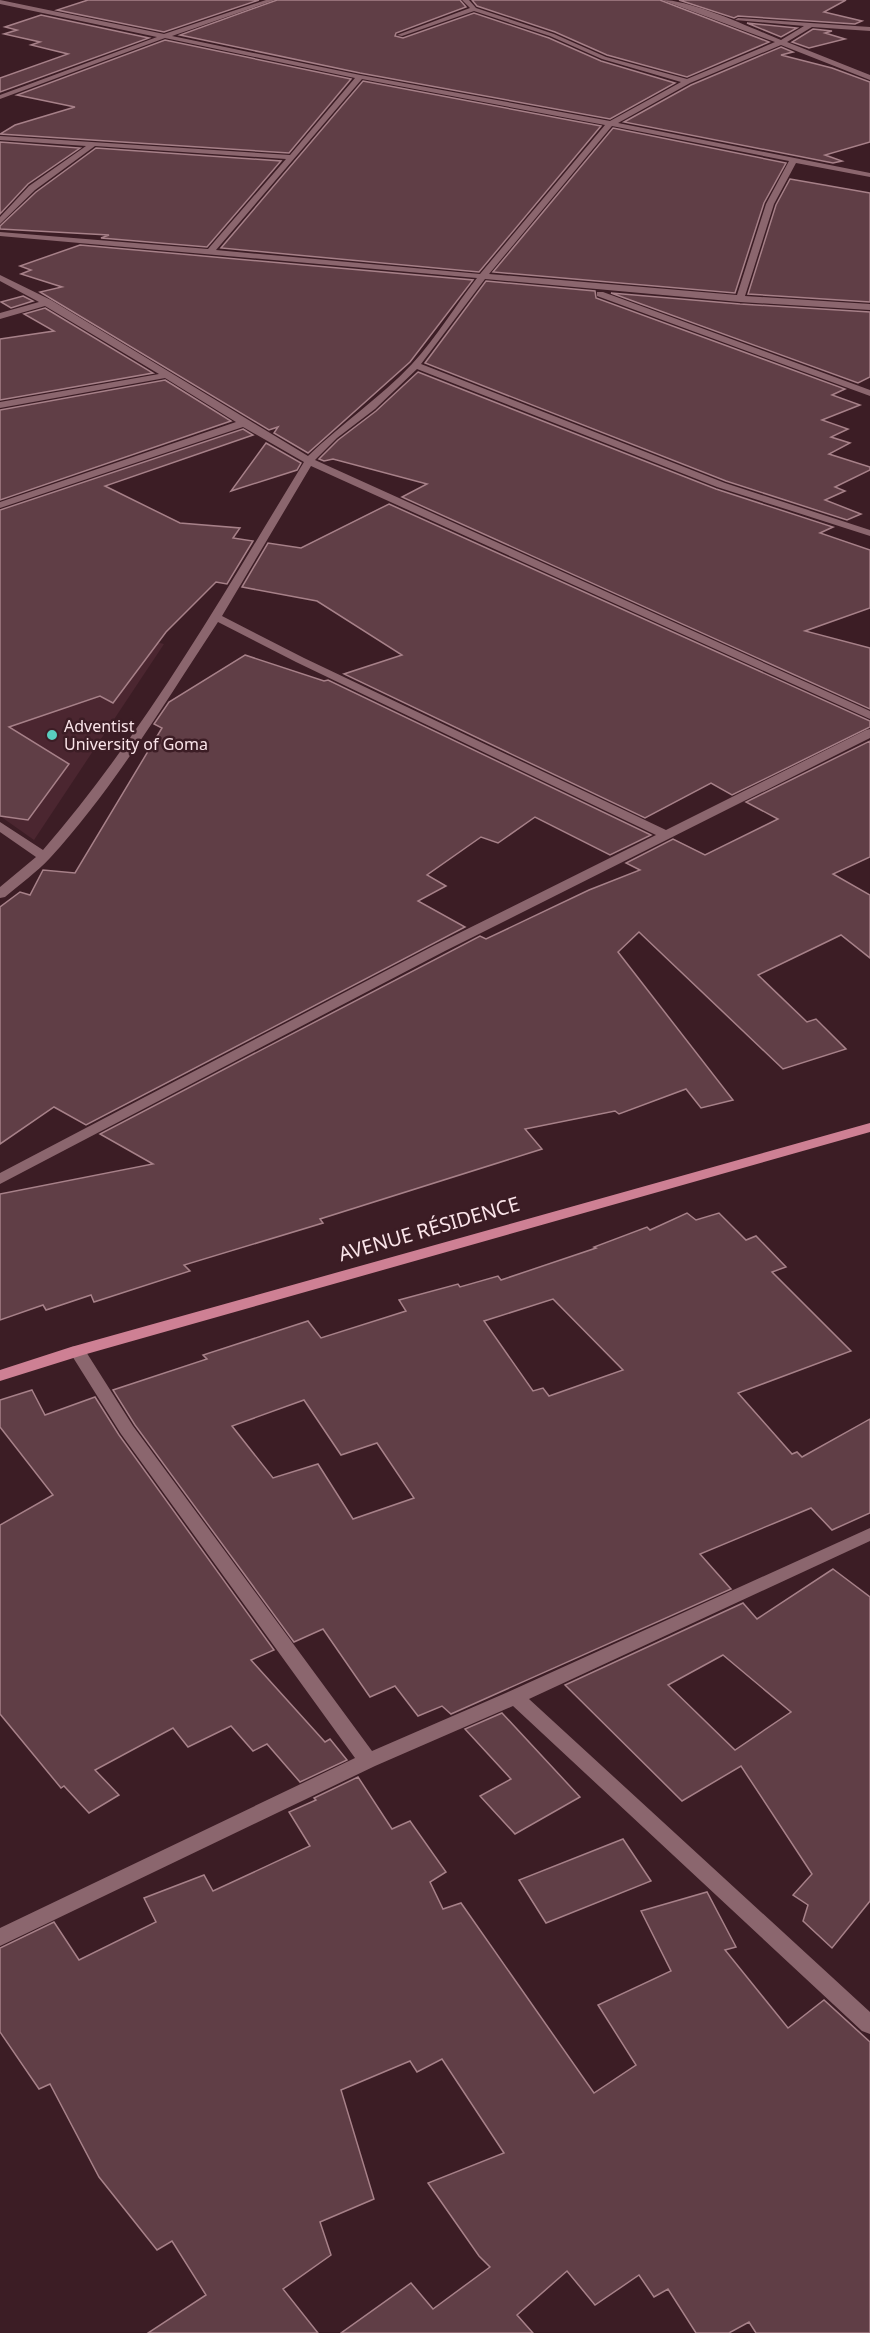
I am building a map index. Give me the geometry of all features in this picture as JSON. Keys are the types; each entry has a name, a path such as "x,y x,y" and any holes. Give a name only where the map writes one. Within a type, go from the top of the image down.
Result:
{"main road":[{"name":"AVENUE RÉSIDENCE","path":"0,1376 77,1351 870,1127"}],"street":[{"path":"0,97 165,36 272,0"},
{"path":"465,0 474,9 552,35 604,58 687,81"},
{"path":"665,0 723,19 870,78"},
{"path":"0,2 360,77 508,103 870,176"},
{"path":"400,35 474,9"},
{"path":"723,19 870,29"},
{"path":"0,894 44,857 81,814 128,752 216,617 309,461 334,436 372,407 416,365 482,277 584,157 593,142 610,124 687,81 782,42 812,26"},
{"path":"211,250 360,77"},
{"path":"0,138 292,157"},
{"path":"0,222 33,188 94,144"},
{"path":"740,299 770,204 794,160"},
{"path":"0,234 211,250 581,287 870,307"},
{"path":"0,278 48,302 169,375 241,424 309,461 870,715"},
{"path":"581,287 870,393"},
{"path":"0,316 48,302"},
{"path":"416,365 721,485 870,533"},
{"path":"0,405 169,375"},
{"path":"0,506 241,424"},
{"path":"216,617 300,660 664,834"},
{"path":"0,1179 440,948 870,733"},
{"path":"0,826 44,857"},
{"path":"77,1351 127,1430 368,1761"},
{"path":"0,1937 368,1761 515,1697 870,1534"},
{"path":"515,1697 870,2025"}],"shaded area":[{"name":"Adventist University of Goma","path":"92,626 164,644 34,840 0,816 0,654"}],"building":[{"path":"88,0 259,0 164,32 57,10"},
{"path":"277,0 460,0 466,7 396,33 395,36 403,38 474,13 549,38 601,61 675,83 610,119 360,73 180,35"},
{"path":"472,0 660,0 769,42 687,77 607,55 555,32 477,6"},
{"path":"679,0 846,0 824,12 862,21 855,24 738,16 734,18"},
{"path":"41,15 149,38 0,92 0,78 68,54 31,45 40,42 4,34 17,30 5,27"},
{"path":"747,23 797,28 781,37"},
{"path":"813,29 832,31 825,33 845,39 809,48 792,42"},
{"path":"165,40 351,79 289,153 0,134 15,125 75,107 17,95"},
{"path":"781,47 793,52 781,55 832,68 870,82 870,142 825,155 842,161 833,163 624,122 691,85"},
{"path":"363,81 601,126 479,272 221,248"},
{"path":"613,128 786,163 764,203 735,293 493,272"},
{"path":"0,142 80,148 28,184 0,214"},
{"path":"96,148 281,161 207,247 101,238 109,235 0,229 0,226 36,192"},
{"path":"790,179 870,193 870,302 748,294 776,205"},
{"path":"80,245 473,280 410,362 308,453 274,433 278,427 269,430 40,292 62,287 21,274 31,270 20,266"},
{"path":"486,281 595,291 596,298 845,389 832,395 860,405 822,420 848,429 831,437 850,443 829,454 870,467 870,470 835,487 845,491 825,500 861,514 847,520 726,481 425,363"},
{"path":"611,293 870,312 870,377 858,383"},
{"path":"23,296 33,301 11,308 1,302"},
{"path":"45,308 153,373 0,400 0,339 54,331 24,314"},
{"path":"418,372 716,489 833,527 820,533 870,550 870,608 805,631 870,648 870,709 402,497 427,484 333,459 324,461 319,459"},
{"path":"165,380 231,421 0,500 0,410"},
{"path":"243,429 253,435 105,486 180,523 240,528 233,538 253,541 227,584 216,582 166,632 113,703 100,696 9,727 69,764 28,820 0,816 0,510"},
{"path":"266,443 301,463 297,470 231,491"},
{"path":"389,504 870,721 870,727 732,795 711,783 645,818 344,674 402,655 317,601 242,587 268,543 301,548"},
{"path":"245,655 324,681 328,680 651,835 610,855 535,817 498,843 481,837 427,875 446,886 418,901 465,927 86,1125 54,1107 0,1144 0,907 20,892 30,895 43,870 75,873 162,728 154,724 169,702"},
{"path":"870,741 870,857 833,874 870,895 870,958 841,935 758,975 807,1022 816,1019 846,1049 783,1069 639,932 618,952 733,1100 701,1108 686,1089 619,1114 615,1111 525,1129 542,1149 320,1219 323,1223 184,1265 190,1271 94,1302 91,1295 46,1310 43,1305 0,1320 0,1194 153,1164 100,1134 480,936 486,939 589,890 640,870 626,863 673,839 705,855 778,819 746,802"},
{"path":"687,1213 696,1220 719,1213 746,1240 756,1236 786,1267 772,1272 851,1351 738,1393 792,1454 797,1452 802,1457 870,1419 870,1513 832,1530 811,1508 700,1554 731,1589 451,1714 442,1706 418,1716 395,1686 370,1697 323,1629 294,1642 135,1425 113,1390 207,1359 203,1355 308,1321 321,1338 406,1311 399,1300 498,1276 501,1280 596,1248 594,1247 647,1227 650,1230","holes":["553,1299 623,1370 549,1396 543,1388 533,1391 484,1321","304,1400 341,1455 377,1443 414,1498 353,1519 318,1464 273,1478 232,1426"]},
{"path":"32,1390 45,1415 95,1397 119,1435 274,1650 251,1660 325,1742 330,1739 347,1760 300,1782 267,1744 253,1751 231,1726 188,1747 173,1728 95,1770 119,1795 89,1813 64,1786 61,1788 0,1714 0,1525 53,1495 0,1427 0,1400"},
{"path":"833,1569 870,1597 870,1901 832,1948 803,1921 808,1905 793,1895 812,1874 741,1766 682,1801 565,1685 743,1603 757,1619","holes":["723,1655 791,1712 735,1750 668,1685"]},
{"path":"502,1713 580,1797 515,1834 480,1796 511,1779 465,1729"},
{"path":"358,1777 392,1829 410,1821 446,1872 430,1882 443,1909 461,1903 594,2093 636,2065 598,2005 671,1971 641,1911 707,1892 736,1947 725,1950 788,2028 824,2000 870,2042 870,2333 756,2333 749,2322 729,2333 696,2333 668,2289 654,2297 639,2275 595,2305 567,2271 517,2315 533,2333 341,2333 411,2283 433,2309 490,2267 479,2256 428,2183 504,2153 442,2059 417,2072 410,2061 341,2090 374,2199 320,2222 331,2255 283,2289 318,2333 148,2333 206,2295 172,2241 157,2250 99,2177 50,2084 39,2089 0,2032 0,1948 54,1922 79,1960 156,1922 144,1898 204,1875 213,1891 310,1846 289,1812"},
{"path":"623,1839 651,1881 546,1923 519,1880"}],"place":[{"name":"Adventist University of Goma","path":"52,735"}]}
